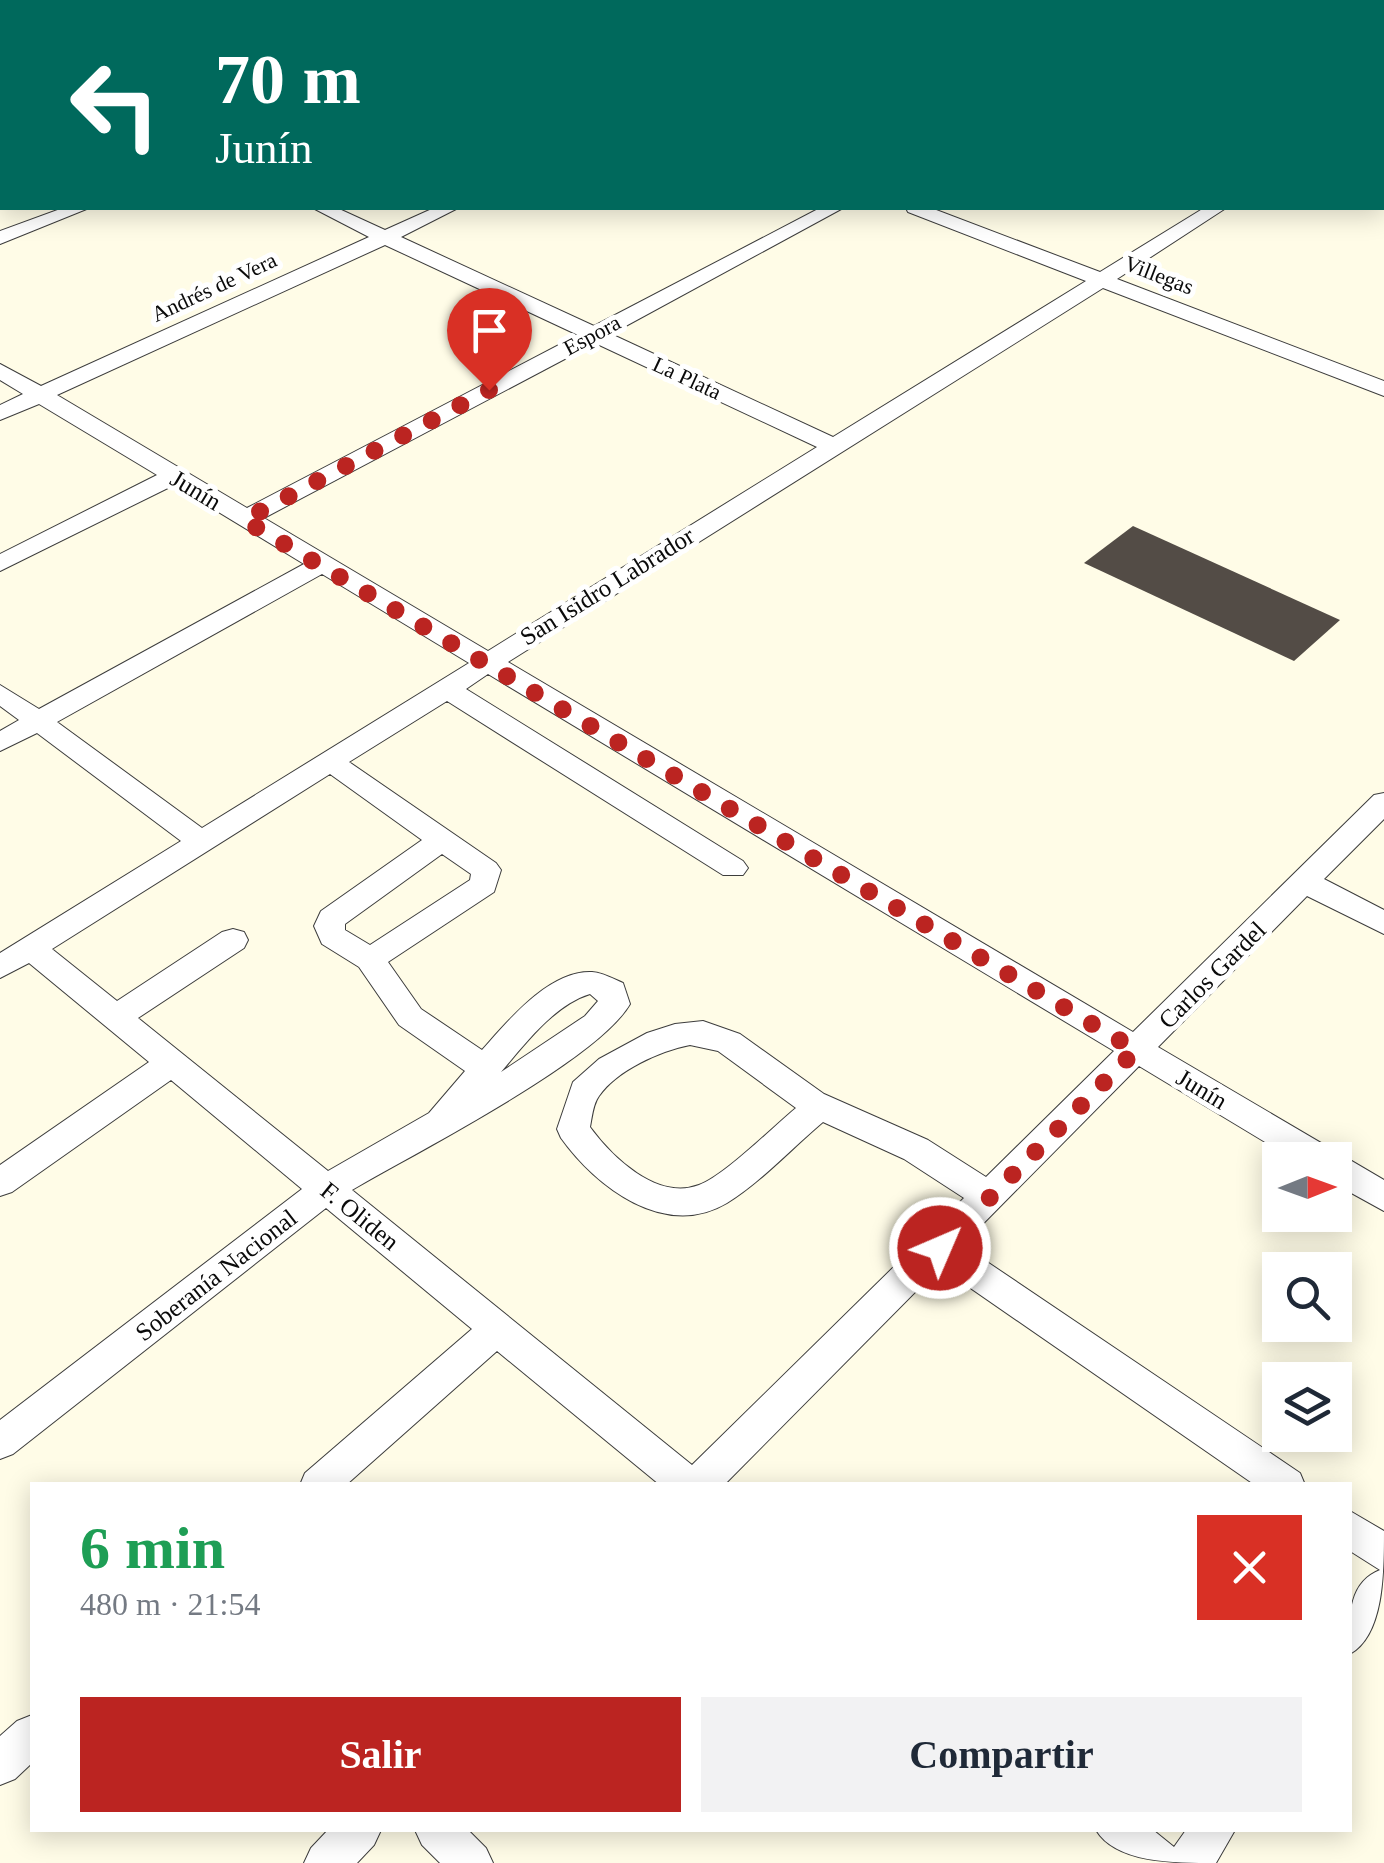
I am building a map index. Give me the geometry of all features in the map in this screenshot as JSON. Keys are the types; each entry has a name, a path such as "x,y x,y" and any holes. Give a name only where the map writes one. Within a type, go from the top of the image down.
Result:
{"street":[{"path":"0,238 74,210"},
{"name":"La Plata","path":"326,210 834,446"},
{"name":"Andrés de Vera","path":"0,412 445,210"},
{"name":"Espora","path":"244,520 830,210"},
{"name":"Villegas","path":"920,210 1380,382"},
{"name":"San Isidro Labrador","path":"0,967 483,662 1214,210"},
{"name":"Junín","path":"0,371 1292,1142"},
{"path":"0,564 173,476"},
{"path":"0,742 320,565"},
{"path":"444,687 734,868"},
{"path":"0,693 200,841"},
{"path":"328,760 486,870 484,885 370,958"},
{"name":"Carlos Gardel","path":"701,1482 1384,802"},
{"path":"444,840 332,918 328,926 333,936 370,958 410,1017 486,1069"},
{"path":"1304,882 1384,923"},
{"path":"116,1018 233,940"},
{"name":"F. Oliden","path":"31,948 684,1482"},
{"name":"Soberanía Nacional","path":"0,1442 326,1189 532,1069 596,1024 614,1004 612,991 592,983 568,988 528,1021 441,1122"},
{"path":"821,1106 714,1194 695,1203 650,1198 586,1149 573,1130 578,1105 588,1086 656,1040 677,1032 704,1033 724,1039 821,1106 906,1144 990,1197"},
{"path":"0,1183 172,1063"},
{"path":"1352,1178 1384,1197"},
{"path":"940,1248 1282,1482"},
{"path":"322,1482 498,1329"},
{"path":"1352,1530 1384,1552"},
{"path":"1352,1632 1384,1587"},
{"path":"0,1764 30,1738"},
{"path":"326,1863 357,1832"},
{"path":"439,1832 470,1863"},
{"path":"1120,1832 1159,1863"},
{"path":"1189,1863 1211,1832"}],"building":[{"path":"1133,526 1340,620 1294,661 1084,563"}],"route":[{"path":"489,390 244,520 1136,1050 940,1248"}]}
